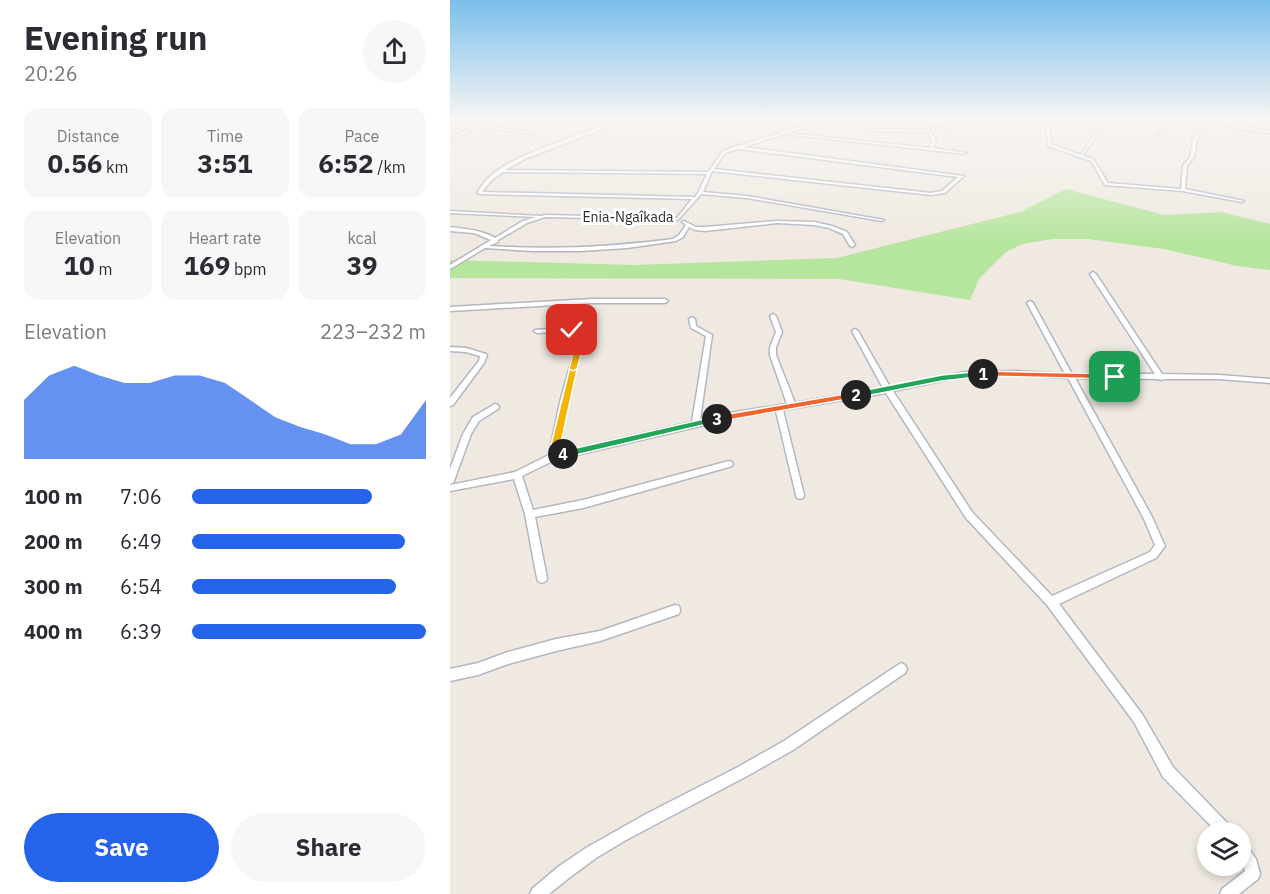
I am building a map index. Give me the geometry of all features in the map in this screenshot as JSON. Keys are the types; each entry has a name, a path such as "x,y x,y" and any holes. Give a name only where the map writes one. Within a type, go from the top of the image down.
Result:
{"street":[{"path":"522,160 499,172 479,193 695,198"},
{"name":"Enia-Ngaîkada","path":"450,267 525,222 545,216 678,219 700,193 719,160"},
{"path":"499,172 710,172 932,194 943,192 962,176 835,160"},
{"path":"1092,160 1107,184 1183,190 1242,201"},
{"path":"1183,190 1185,166 1190,160"},
{"path":"700,193 747,197 882,220"},
{"path":"450,212 545,216"},
{"path":"678,219 695,228 705,229 771,223 816,225 845,233 852,245"},
{"path":"486,247 512,249 625,247 674,240 681,236 689,224"},
{"path":"450,229 476,232 490,236 496,241"},
{"path":"1093,274 1161,378"},
{"path":"450,309 592,301 665,301"},
{"path":"1030,303 1068,376 1148,518 1160,546 1153,555 1051,602"},
{"path":"773,316 779,332 773,347 773,355 792,406"},
{"path":"692,319 693,327 710,334 696,424"},
{"path":"537,331 571,329 578,332 581,338 564,402 553,457"},
{"path":"855,331 888,390 969,515 1051,602 1138,718 1168,772 1216,822"},
{"path":"450,350 466,350 484,355 483,362 450,403"},
{"path":"450,488 517,475 553,457 696,424 965,374 1219,377 1270,381"},
{"path":"450,481 476,419 495,407"},
{"path":"778,408 800,495"},
{"path":"530,514 583,504 729,464"},
{"path":"517,475 530,514 542,578"},
{"path":"450,675 478,669 556,645 600,636 675,610"},
{"path":"537,894 561,872 664,810 773,755 902,669"},
{"path":"1227,894 1250,876"}],"green space":[{"path":"1066,189 1164,215 1222,212 1270,224 1270,270 1237,266 1164,249 1088,239 1053,239 1022,244 1006,252 979,279 970,300 839,279 450,278 450,260 634,265 837,258 1020,212"}],"route":[{"path":"572,330 578,332 581,338 564,402 553,457 730,416 888,390 965,374 1016,373 1115,377"}]}
